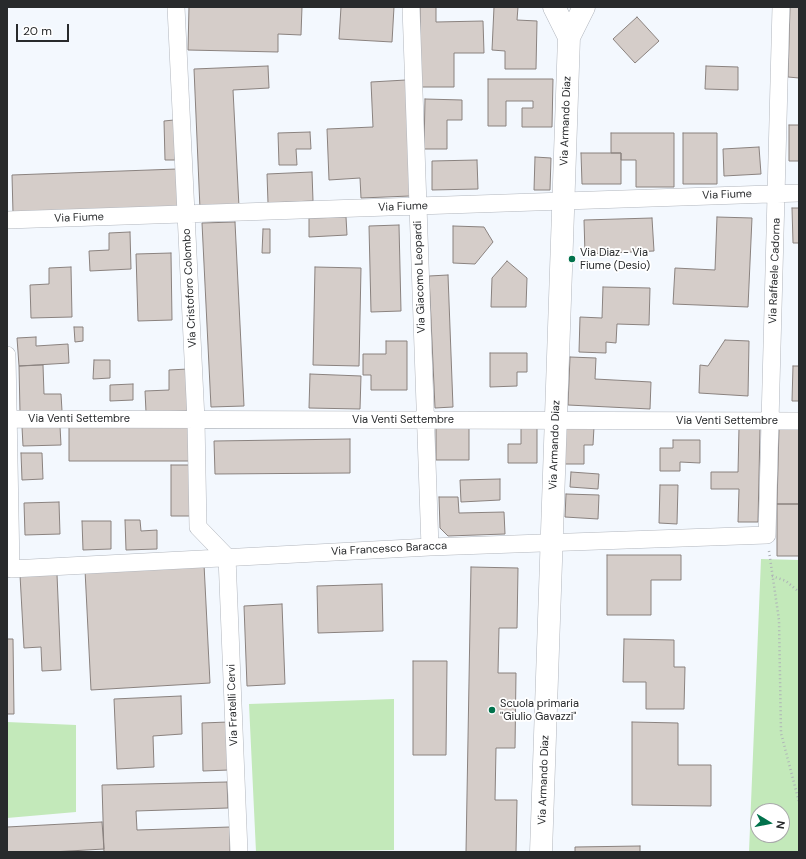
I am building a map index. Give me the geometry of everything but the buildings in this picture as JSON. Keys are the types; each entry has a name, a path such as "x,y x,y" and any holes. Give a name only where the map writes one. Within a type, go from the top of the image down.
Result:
{"street":[{"name":"Via Cristoforo Colombo","path":"176,7 196,420 198,527 227,557"},
{"name":"Via Giacomo Leopardi","path":"410,7 430,547"},
{"name":"Via Armando Diaz","path":"554,7 569,37"},
{"name":"Via Armando Diaz","path":"541,852 569,37 584,7"},
{"name":"Via Raffaele Cadorna","path":"767,535 781,7"},
{"name":"Via Fiume","path":"7,220 799,193"},
{"path":"7,355 8,419"},
{"name":"Via Venti Settembre","path":"8,419 799,421"},
{"name":"Via Francesco Baracca","path":"8,419 11,569 430,547 767,535"},
{"name":"Via Fratelli Cervi","path":"227,557 238,852"}],"path":[{"path":"767,535 779,620 781,733 799,802"},
{"path":"772,576 786,581 799,592"}],"green space":[{"path":"761,559 799,560 799,852 749,852 750,828 750,843 790,843 790,803 751,803"},
{"path":"394,699 394,850 256,852 249,704"},
{"path":"7,722 76,725 76,812 7,818"}],"place":[{"name":"Via Diaz - Via Fiume (Desio)","path":"572,259"},
{"name":"Scuola primaria \"Giulio Gavazzi\"","path":"492,710"}]}
